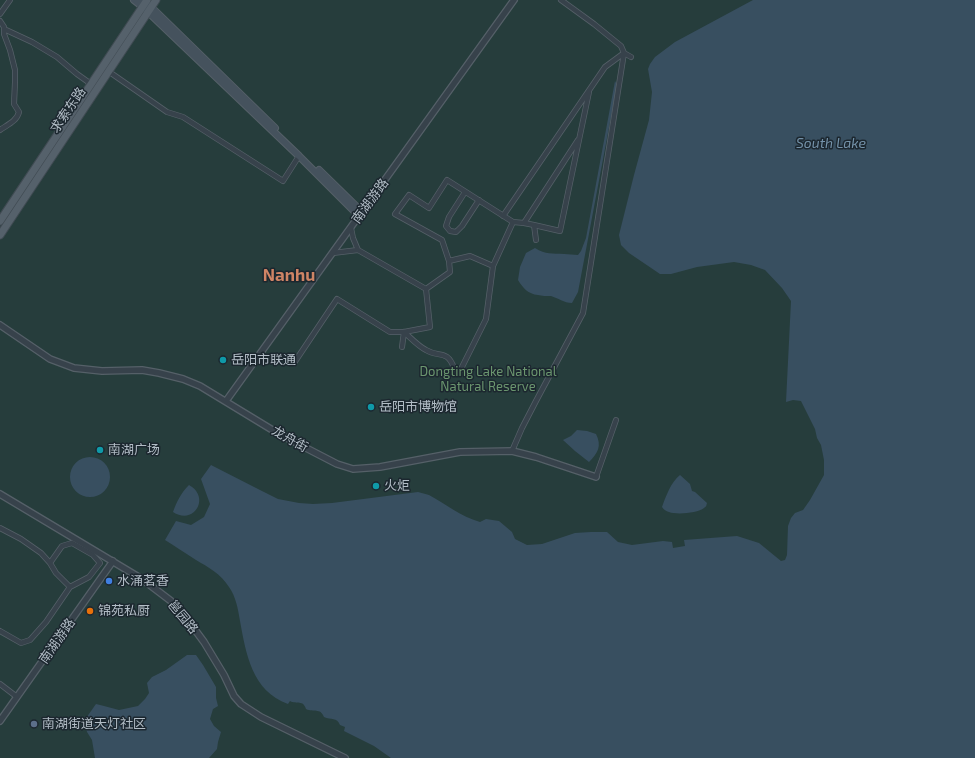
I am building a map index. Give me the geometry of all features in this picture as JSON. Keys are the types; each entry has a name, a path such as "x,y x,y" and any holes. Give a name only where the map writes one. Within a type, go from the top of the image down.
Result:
{"main road":[{"path":"134,0 146,5 360,214"},
{"name":"求索东路","path":"0,221 91,84 146,5 156,0"},
{"path":"146,5 360,214"},
{"name":"求索东路","path":"0,234 108,71 146,5"}],"street":[{"path":"0,14 10,0"},
{"name":"南湖游路","path":"226,401 514,0"},
{"path":"512,451 522,428 583,313 624,53 621,46 561,0"},
{"path":"0,21 4,27 4,34 15,70 14,104 19,112 19,115 11,123 0,130"},
{"path":"4,30 32,42 57,57 91,84"},
{"path":"624,53 631,57"},
{"path":"503,216 605,67 624,53"},
{"path":"108,71 167,112 183,117 283,182 299,156"},
{"path":"426,288 450,272 450,261 442,240 395,214 409,195 429,208 447,180 513,222 560,231 590,89"},
{"path":"524,223 579,138"},
{"path":"465,192 449,217 446,226 450,231 456,232 462,226 479,200"},
{"path":"404,332 428,351 445,355 451,360 454,368 460,371 486,319 493,266 513,222"},
{"path":"534,225 536,240"},
{"path":"351,228 358,250"},
{"path":"333,253 358,250 426,288"},
{"path":"450,261 470,256 493,266"},
{"path":"294,363 337,299 390,332 404,332 430,327 426,288"},
{"name":"龙舟街","path":"0,325 50,358 74,368 102,371 142,370 160,372 183,379 200,386 280,434 337,464 354,469 380,467 460,452 512,451 536,457 596,477"},
{"path":"402,347 404,332"},
{"path":"596,477 616,420"},
{"name":"邕园路","path":"0,495 113,561 142,579 171,601 204,642 224,675 234,696 241,704 261,717 345,758"},
{"path":"0,528 21,539 41,553 50,562 56,573 70,587"},
{"path":"0,631 21,643 30,640 46,622 70,587 89,577 100,563 93,555 72,543 62,546 50,562"},
{"name":"南湖游路","path":"0,721 113,561"},
{"path":"0,684 17,697"}],"green space":[{"name":"Dongting Lake National Natural Reserve","path":"0,0 975,0 975,758 0,758"}],"water":[{"name":"South Lake","path":"753,0 975,0 975,758 391,758 374,746 344,731 345,727 340,725 339,722 324,717 321,712 306,709 301,703 290,701 288,704 276,698 266,690 253,670 248,658 236,603 226,582 214,571 165,540 176,521 191,525 204,517 210,504 201,479 211,465 278,499 299,503 332,503 418,492 429,495 473,520 480,522 486,519 499,521 512,532 515,539 527,545 542,544 575,533 591,532 607,532 618,542 632,545 663,541 672,542 673,548 685,546 684,540 737,536 759,543 781,561 785,560 787,555 788,526 791,518 795,513 803,510 824,475 824,460 821,445 801,401 793,400 786,402 791,301 782,288 765,270 751,265 734,262 697,267 671,274 660,274 629,253 621,245 619,235 649,120 652,92 648,69 650,64 655,57 675,42"},
{"path":"615,81 617,85 578,292 572,303 551,296 541,296 531,293 524,288 518,280 520,267 526,253 535,248 542,252 552,254 578,255 581,251 586,238"},
{"path":"577,430 596,434 598,438 598,449 595,456 589,462 563,440 571,436"},
{"path":"94,457 101,460 107,466 110,477 109,485 101,494 94,497 86,497 79,494 71,485 70,473 73,466 82,458"},
{"path":"680,475 690,484 692,491 707,503 701,510 673,513 662,507 674,481"},
{"path":"189,485 199,496 197,508 193,513 187,515 181,515 173,512 180,497"},
{"path":"187,655 196,655 216,687 218,706 213,709 210,719 214,726 221,732 217,749 209,758 95,758 92,740 87,732 84,721 96,704 119,710 138,706 149,693 147,683 152,677 166,670"}],"place":[{"name":"岳阳市联通","path":"223,360"},
{"name":"岳阳市博物馆","path":"371,407"},
{"name":"南湖广场","path":"100,450"},
{"name":"火炬","path":"376,486"},
{"name":"水涌茗香","path":"109,581"},
{"name":"锦苑私厨","path":"90,611"},
{"name":"南湖街道天灯社区","path":"34,724"}],"district":[{"name":"Nanhu","path":"289,275"}]}
